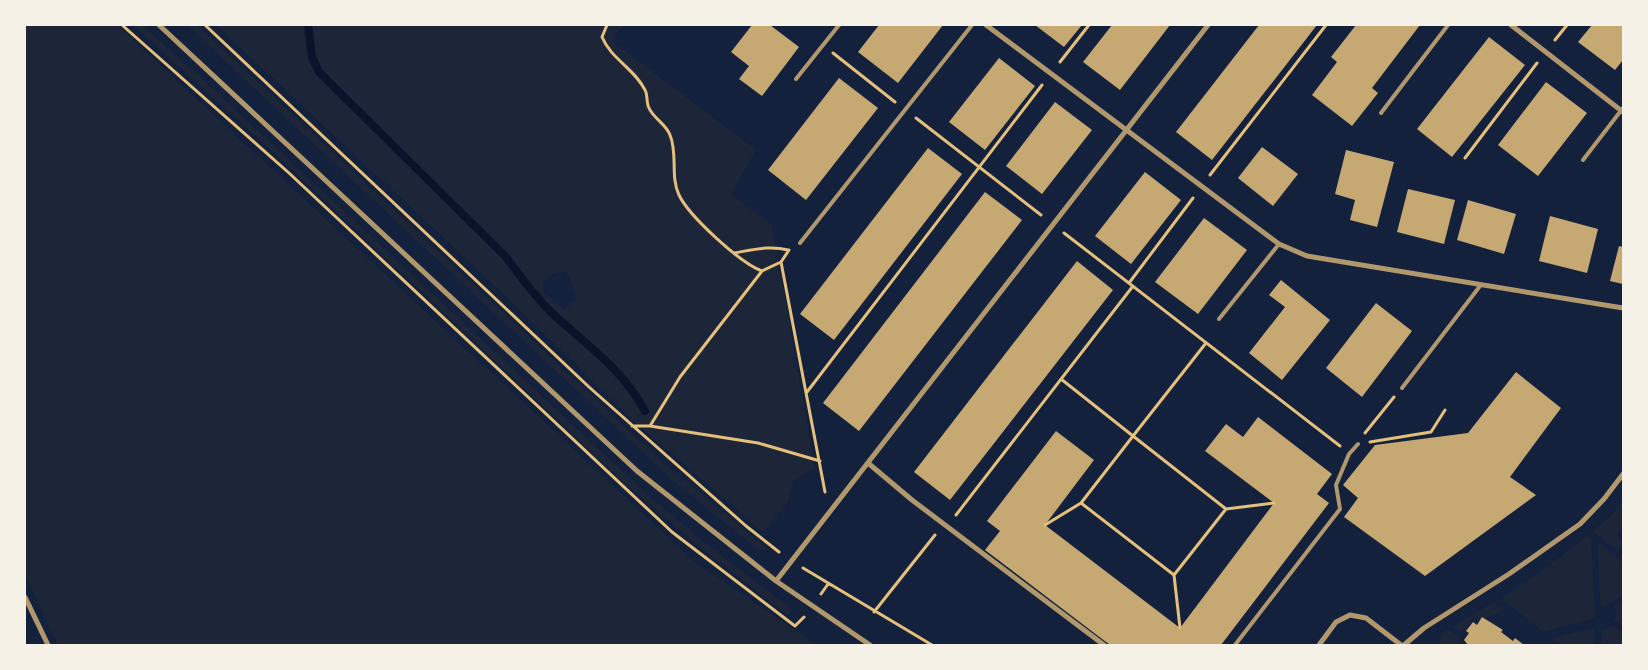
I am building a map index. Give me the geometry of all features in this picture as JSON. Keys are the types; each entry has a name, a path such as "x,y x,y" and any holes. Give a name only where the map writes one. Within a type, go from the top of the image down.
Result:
{"street":[{"path":"159,25 637,471 776,581 870,645"},
{"path":"986,25 1126,132 1279,244 1307,256 1480,286 1623,308"},
{"path":"776,581 1208,25"},
{"path":"1511,25 1622,110"},
{"path":"868,463 947,526 1104,645"},
{"path":"1319,645 1336,622 1350,615 1366,618 1403,645 1424,628 1509,574 1580,524 1604,499 1623,474"},
{"path":"25,597 48,645"}],"lane":[{"path":"796,79 839,25"},
{"path":"800,243 972,25"},
{"path":"1381,113 1448,25"},
{"path":"1583,160 1622,110"},
{"path":"1219,319 1279,244"},
{"path":"1402,388 1480,286"},
{"path":"1235,645 1340,510 1336,485 1349,454 1358,444"}],"path":[{"path":"122,25 289,173 672,532 796,626"},
{"path":"205,25 632,426 746,526 791,561 932,645"},
{"path":"608,25 602,37 607,49 646,90 649,108 670,132 674,148 675,179 679,194 710,231 751,267 762,271"},
{"path":"807,392 1088,25"},
{"path":"1129,283 1326,25"},
{"path":"1464,158 1566,25"},
{"path":"823,45 1349,454"},
{"path":"650,426 680,377 762,271 781,262 789,251 800,243"},
{"path":"734,253 765,248 778,248 789,251"},
{"path":"781,262 829,512"},
{"path":"874,612 935,535 947,526 1133,286"},
{"path":"1045,525 1081,503 1206,343"},
{"path":"1061,379 1226,510"},
{"path":"1358,444 1373,421 1402,388"},
{"path":"1358,444 1431,432 1445,410"},
{"path":"632,426 650,426 758,443 820,461"},
{"path":"1081,503 1174,575"},
{"path":"1180,628 1174,575 1226,510 1274,504"}],"shaded area":[{"path":"25,25 117,25 697,564 817,645 58,645 25,575"},
{"path":"133,25 142,25 211,87 650,497 714,550 793,610 788,615 702,549 621,480 283,161"},
{"path":"187,25 197,25 659,459 770,551 757,549 670,478"},
{"path":"216,25 623,25 612,41 756,150 731,194 772,225 815,468 794,480 787,504 763,532 636,423 488,279","holes":["564,271 571,280 577,300 563,309 543,292 545,279 550,275"]},
{"path":"1623,500 1623,527 1617,535 1623,544 1618,551 1593,531 1611,516"},
{"path":"1587,536 1591,539 1595,618 1543,632 1501,598 1545,569"},
{"path":"1598,542 1623,562 1623,595 1603,607 1600,605"},
{"path":"1623,601 1623,627 1614,620 1617,614 1614,606"},
{"path":"1494,602 1504,610 1486,618 1483,616 1478,620 1475,617 1462,633 1454,626"},
{"path":"1614,626 1623,633 1623,645 1602,645 1601,630"},
{"path":"1594,628 1595,645 1560,645 1551,638"},
{"path":"1450,630 1460,638 1461,645 1440,645 1441,636 1445,631"}],"building":[{"path":"752,25 770,25 799,47 762,96 739,79 749,66 731,52"},
{"path":"879,25 943,25 898,83 858,52"},
{"path":"1035,25 1082,25 1064,47"},
{"path":"1112,25 1170,25 1120,90 1083,62"},
{"path":"1259,25 1317,25 1212,160 1176,132"},
{"path":"1356,25 1420,25 1372,88 1378,93 1352,126 1312,95 1337,62 1331,57"},
{"path":"1592,25 1623,25 1623,60 1615,70 1578,42"},
{"path":"1489,37 1525,65 1452,157 1417,129"},
{"path":"999,58 1035,86 985,150 949,122"},
{"path":"839,78 878,108 806,200 768,170"},
{"path":"1546,82 1587,113 1538,176 1498,145"},
{"path":"1055,102 1092,130 1042,194 1006,166"},
{"path":"1262,147 1298,174 1273,206 1238,178"},
{"path":"928,148 962,174 834,340 800,314"},
{"path":"1346,150 1394,162 1377,227 1350,220 1355,200 1335,194"},
{"path":"1145,172 1181,200 1131,264 1095,236"},
{"path":"1408,189 1455,200 1444,244 1397,232"},
{"path":"985,192 1022,220 859,431 823,403"},
{"path":"1468,200 1516,214 1504,254 1457,240"},
{"path":"1550,216 1598,229 1587,273 1539,261"},
{"path":"1204,218 1247,250 1198,314 1155,282"},
{"path":"1619,246 1623,247 1623,284 1610,281"},
{"path":"1077,261 1113,290 950,500 914,472"},
{"path":"1281,280 1330,320 1282,380 1249,353 1285,307 1269,295"},
{"path":"1376,303 1412,331 1362,397 1326,368"},
{"path":"1516,372 1561,408 1510,477 1536,495 1425,576 1344,517 1358,498 1343,485 1375,445 1468,433"},
{"path":"1258,417 1332,474 1317,494 1329,503 1221,645 1110,645 985,550 1000,531 987,521 1056,431 1094,460 1045,525 1180,628 1274,503 1205,451 1226,424 1243,437"},
{"path":"1482,617 1503,630 1501,632 1513,641 1515,638 1524,645 1468,645 1464,640 1469,633 1466,631 1473,622 1477,625"}],"waterway":[{"path":"308,25 312,57 319,72 506,257 528,287 546,307 615,370 636,396 645,411"}]}
